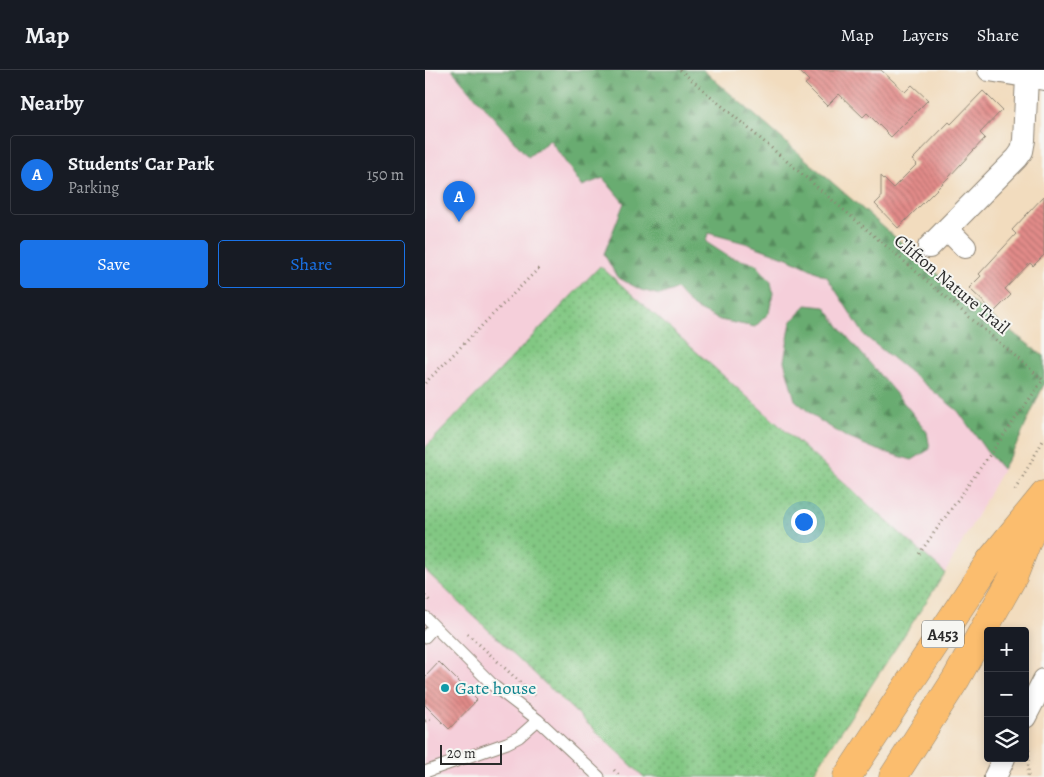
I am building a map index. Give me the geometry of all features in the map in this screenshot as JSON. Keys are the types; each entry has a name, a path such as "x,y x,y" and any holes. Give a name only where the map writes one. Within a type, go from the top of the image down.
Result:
{"highway":[{"name":"A453","path":"847,777 990,562 1044,496"},
{"name":"A453","path":"893,777 956,679 1014,575 1044,496"}],"street":[{"path":"929,247 1022,151 1036,78 989,70"},
{"path":"947,229 965,247"},
{"path":"1029,709 1044,680"},
{"path":"995,777 1002,762"}],"lane":[{"path":"425,617 495,687 538,720 599,777"},
{"path":"425,637 434,626"},
{"path":"425,772 507,743 519,737 538,720"}],"path":[{"name":"Clifton Nature Trail","path":"680,70 1043,380 919,554"},
{"path":"425,383 539,268"},
{"path":"425,596 432,603"},
{"path":"467,634 537,697"},
{"path":"425,721 431,719"},
{"path":"1028,762 1028,777"},
{"path":"609,765 621,777"}],"shaded area":[{"path":"425,70 703,70 957,291 1044,356 1044,384 1018,442 945,573 811,777 425,777"}],"green space":[{"path":"452,70 703,70 957,291 1044,356 1044,384 1018,442 1002,469 987,452 958,411 865,336 827,277 790,259 745,243 708,233 706,242 729,257 756,264 771,282 773,293 769,313 755,327 720,320 693,307 676,289 660,295 641,290 617,277 604,254 624,203 603,178 582,186 550,140 528,157"},
{"path":"600,266 945,573 811,777 644,777 425,570 425,448"},
{"path":"806,305 825,307 844,333 927,432 930,449 912,460 875,449 846,437 816,418 795,400 784,361 791,322"}],"building":[{"path":"798,70 881,70 905,92 912,85 928,100 891,137 867,113 863,117 839,94 827,106 805,84 809,81"},
{"path":"983,91 1002,110 980,133 985,138 898,228 875,204 881,198 881,176 893,188 917,164 912,160"},
{"path":"1044,196 1044,255 1033,266 1030,263 1005,289 1011,295 994,312 969,288 981,276 979,274 1016,234 1012,230"},
{"name":"Gate house","path":"439,662 477,700 449,729 425,705 425,677"}],"place":[{"name":"Students' Car Park","path":"459,222"},
{"name":"Gate house","path":"445,688"}]}
